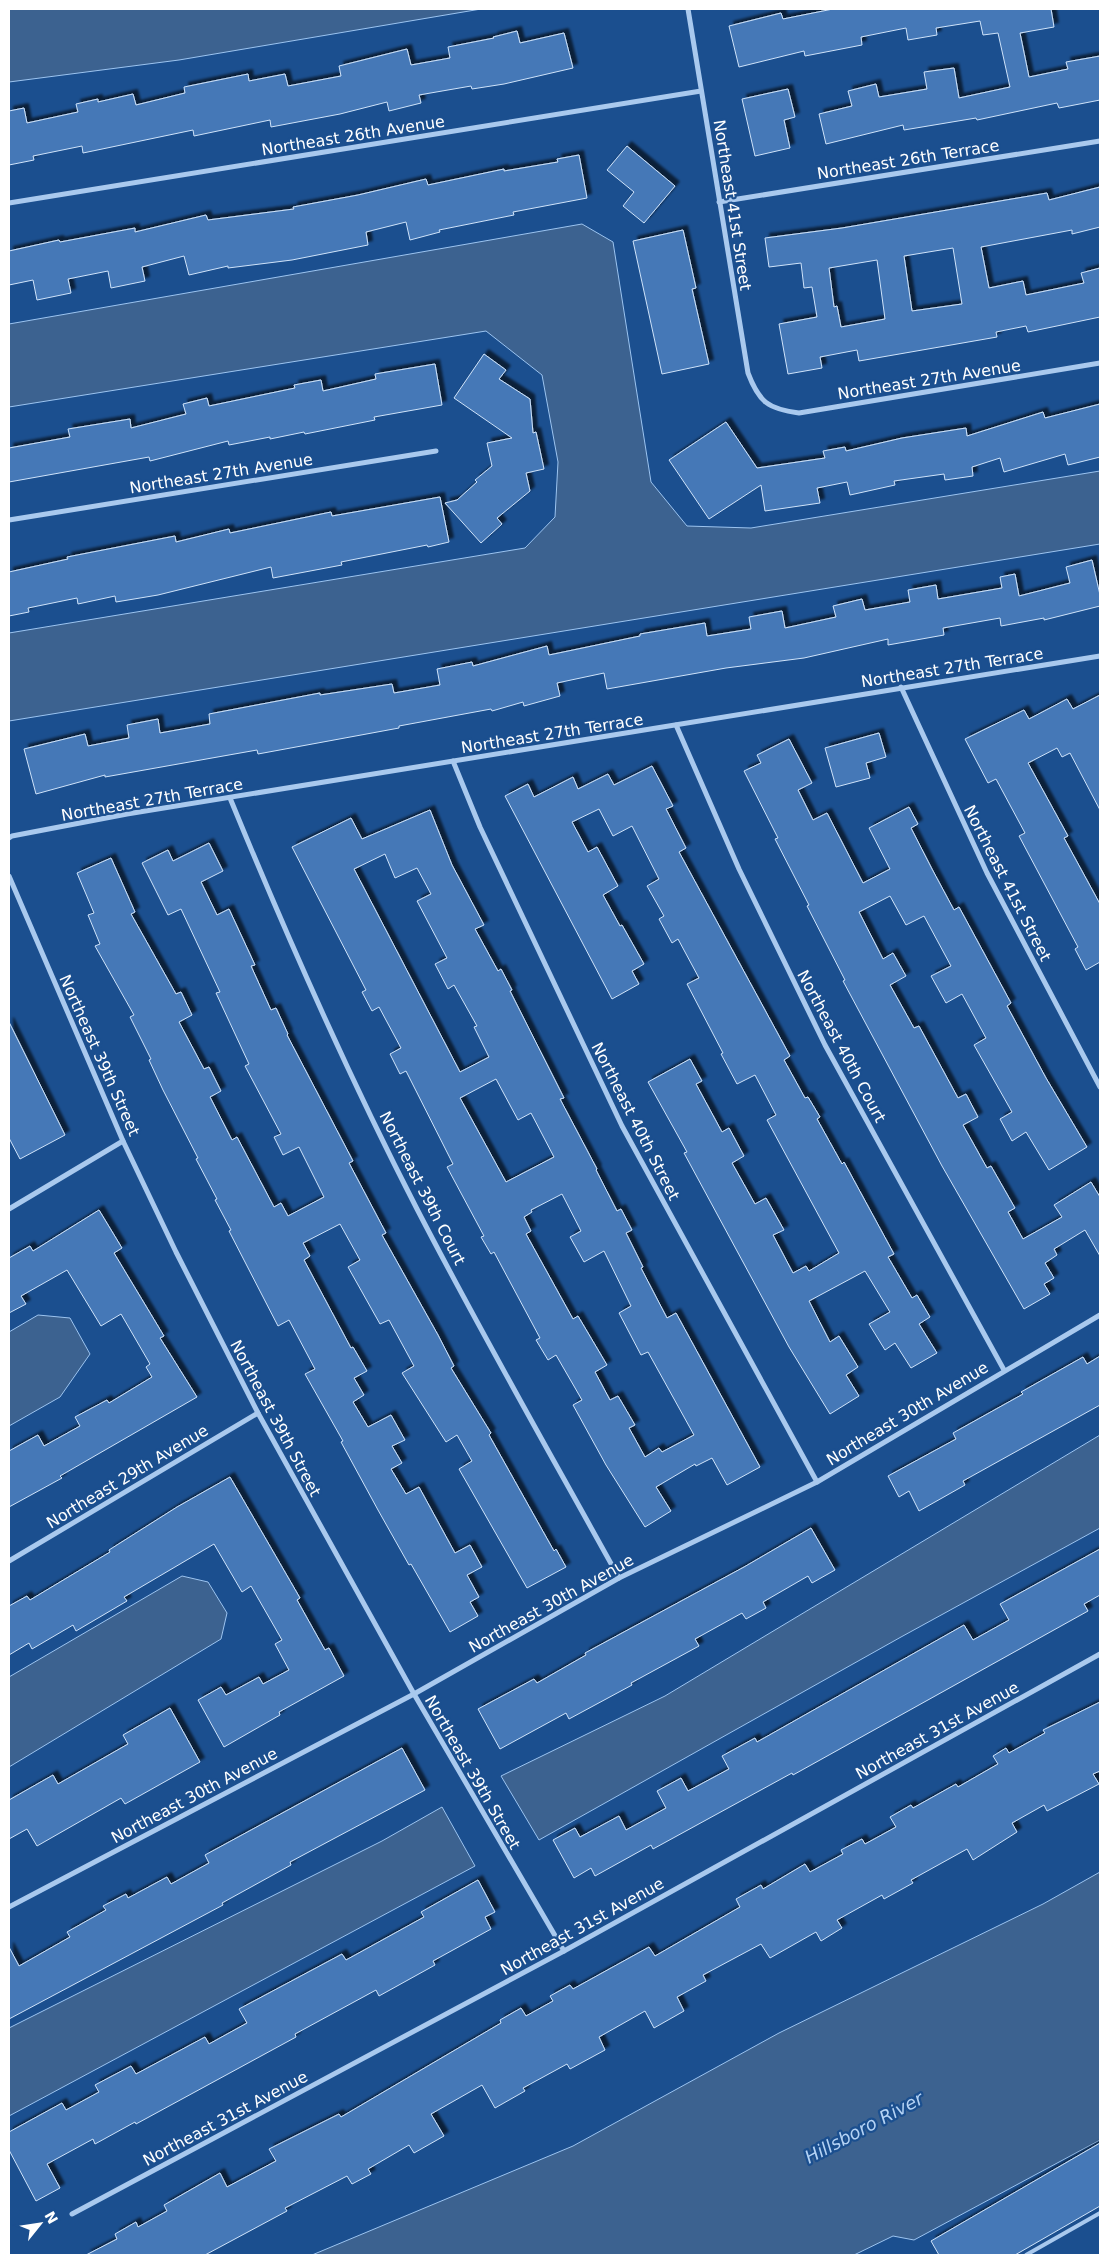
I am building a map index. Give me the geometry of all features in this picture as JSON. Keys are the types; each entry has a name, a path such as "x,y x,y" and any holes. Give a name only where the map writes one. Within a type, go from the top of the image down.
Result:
{"street":[{"name":"Northeast 41st Street","path":"688,9 748,373 754,390 764,402"},
{"name":"Northeast 26th Avenue","path":"9,203 701,91"},
{"name":"Northeast 26th Terrace","path":"719,202 1100,141"},
{"name":"Northeast 27th Avenue","path":"764,402 779,411 799,413 1100,363"},
{"name":"Northeast 27th Avenue","path":"9,520 436,450"},
{"name":"Northeast 27th Terrace","path":"9,838 127,814 1100,656"},
{"name":"Northeast 41st Street","path":"901,687 986,873 1100,1087"},
{"name":"Northeast 40th Court","path":"676,726 739,869 825,1045 1004,1370"},
{"name":"Northeast 40th Street","path":"453,762 480,827 622,1126 817,1482"},
{"name":"Northeast 39th Court","path":"230,798 276,911 332,1034 412,1200 619,1578"},
{"name":"Northeast 39th Street","path":"9,876 123,1141 176,1252 258,1413 335,1556 564,1951"},
{"path":"9,1209 123,1141"},
{"name":"Northeast 30th Avenue","path":"9,1907 414,1694 619,1578 817,1482 1100,1315"},
{"name":"Northeast 29th Avenue","path":"9,1561 258,1413"},
{"name":"Northeast 31st Avenue","path":"72,2214 564,1951 1100,1654"}],"lane":[{"path":"1026,2255 1100,2213"}],"water":[{"path":"9,9 481,9 179,60 9,82"},
{"path":"582,224 613,242 651,482 687,526 751,528 1100,471 1100,544 9,721 9,633 525,548 555,517 558,462 542,375 486,331 9,407 9,324"},
{"path":"38,1315 70,1318 90,1354 60,1397 9,1426 9,1332"},
{"path":"1100,1435 1100,1528 539,1840 501,1776 665,1696"},
{"path":"182,1576 208,1582 227,1613 221,1639 9,1767 9,1677"},
{"path":"442,1807 475,1866 9,2116 9,2028 382,1841"},
{"name":"Hillsboro River","path":"1100,1872 1100,2140 914,2240 893,2236 854,2255 312,2255 573,2146 779,2033 1043,1904"}],"building":[{"path":"833,9 1051,9 1054,27 1020,33 1029,77 1068,69 1066,62 1100,56 1100,100 1059,108 1057,103 977,120 976,118 904,130 903,125 826,144 819,114 852,106 848,91 876,84 879,97 927,89 924,72 954,68 959,98 1010,87 998,33 983,35 980,21 936,28 937,35 908,40 906,28 861,37 862,45 805,56 804,51 739,67 729,26 781,13 783,19"},
{"path":"517,31 520,43 564,33 573,68 504,84 472,89 471,86 419,95 421,103 389,111 387,102 340,114 271,127 270,120 194,136 193,130 83,153 82,146 33,156 34,160 9,165 9,111 24,108 27,123 78,112 76,104 98,99 98,102 133,94 136,105 185,93 184,87 248,74 249,81 285,74 288,86 341,76 339,66 407,49 411,65 450,58 448,47 494,38"},
{"path":"788,89 795,117 784,120 790,148 755,156 742,99"},
{"path":"627,146 675,186 644,223 623,206 634,192 607,170"},
{"path":"579,155 587,198 513,212 514,215 439,230 440,232 410,240 406,222 366,232 368,245 292,260 228,268 228,266 189,275 184,256 142,267 145,281 111,288 108,271 68,279 71,293 37,300 33,280 9,285 9,251 59,240 60,242 135,228 135,232 206,215 208,220 294,209 293,207 358,195 426,179 428,185 504,169 504,171 558,162 557,159"},
{"path":"1100,187 1100,227 1072,234 1072,230 981,247 989,288 1023,281 1026,295 1084,283 1081,273 1100,268 1100,317 1028,332 1026,326 996,332 997,337 859,361 857,350 820,357 822,368 788,374 779,324 817,317 812,287 804,288 801,263 769,267 765,238 842,228 1047,193 1049,200","holes":["953,248 962,304 912,311 904,256","877,260 885,319 841,327 837,306 834,307 829,268"]},
{"path":"683,230 696,288 692,289 709,364 662,374 633,241"},
{"path":"484,354 506,370 499,379 530,399 533,433 536,432 544,469 526,473 530,491 497,518 502,524 481,543 445,503 457,500 477,482 475,480 492,466 487,443 512,438 454,398"},
{"path":"435,364 442,405 374,417 375,420 305,434 304,432 229,445 228,441 150,461 149,457 9,482 9,448 70,437 68,429 130,419 131,428 186,414 183,404 207,398 209,406 295,388 294,385 321,380 323,391 376,379 375,374"},
{"path":"1100,404 1100,457 1068,465 1065,454 1004,472 1000,458 972,467 973,476 945,480 944,474 894,481 895,485 850,495 847,482 817,488 820,503 765,511 761,485 709,519 669,460 726,422 757,468 825,458 823,451 845,447 846,451 902,438 966,428 967,436 1043,412 1045,418"},
{"path":"440,497 449,542 341,562 342,565 273,578 271,567 158,595 116,602 115,596 78,604 77,598 28,608 29,612 9,616 9,572 68,559 67,557 175,536 176,542 229,529 230,533 331,512 332,516"},
{"path":"1092,560 1100,595 1100,606 1044,620 1044,618 1001,626 1000,618 943,628 944,635 888,645 888,639 804,658 726,668 607,689 604,673 557,683 560,696 524,706 523,702 492,711 491,709 258,754 257,750 105,777 105,775 36,794 24,749 85,734 88,746 129,738 127,725 158,719 160,733 210,724 209,714 320,693 320,695 392,684 394,693 440,685 437,669 472,662 473,666 547,646 549,655 640,636 640,634 705,623 707,636 751,629 749,617 782,611 785,628 836,617 833,606 862,599 865,610 910,602 908,590 936,585 938,599 1002,588 1000,577 1015,574 1019,596 1070,583 1066,567"},
{"path":"1100,695 1100,810 1070,753 1062,757 1057,748 1028,763 1068,836 1064,838 1100,904 1100,962 1086,970 1075,949 1078,947 1019,836 1025,833 996,779 988,783 965,739 1024,710 1029,719 1067,699 1073,709"},
{"path":"879,733 886,757 866,763 870,778 836,787 825,748"},
{"path":"789,739 812,783 798,790 813,820 827,813 863,883 890,869 869,828 909,807 918,824 911,828 932,869 954,910 959,907 1011,1003 1007,1006 1046,1078 1087,1147 1049,1170 1026,1132 1012,1141 1000,1119 1012,1112 974,1045 986,1038 962,994 946,1003 931,976 951,966 924,916 906,925 890,896 859,912 883,959 893,953 906,976 890,985 914,1028 919,1026 958,1098 966,1094 978,1117 963,1125 987,1168 991,1166 1015,1208 1008,1212 1023,1239 1062,1217 1054,1205 1091,1182 1100,1197 1100,1256 1085,1230 1054,1249 1057,1255 1045,1263 1054,1278 1044,1284 1050,1294 1024,1309 942,1166 843,981 845,980 807,906 809,905 775,839 778,838 744,771 761,763 757,755"},
{"path":"652,766 673,806 666,809 686,848 679,852 790,1056 784,1060 805,1098 808,1097 820,1117 817,1119 842,1164 844,1162 894,1254 888,1257 912,1298 917,1295 930,1317 919,1324 937,1353 911,1368 895,1343 885,1350 869,1324 890,1312 865,1271 809,1301 830,1342 839,1336 858,1367 846,1375 859,1396 830,1414 789,1347 684,1153 687,1152 648,1082 690,1059 702,1081 696,1084 722,1132 729,1128 744,1156 732,1163 755,1204 766,1198 784,1230 773,1235 793,1273 806,1266 809,1271 839,1253 767,1120 776,1115 755,1075 737,1084 687,984 699,978 678,939 672,943 659,919 664,916 647,886 659,879 632,826 613,836 599,809 572,822 588,852 597,847 618,886 603,895 644,964 632,971 639,984 612,999 505,796 528,784 534,797 573,777 578,789 608,774 614,785"},
{"path":"430,810 452,865 484,925 475,929 498,971 501,969 512,990 510,991 564,1098 560,1099 617,1211 621,1209 632,1230 626,1233 643,1267 641,1268 667,1318 676,1313 760,1467 727,1485 712,1458 696,1466 695,1464 656,1487 671,1511 645,1527 606,1465 573,1405 582,1400 556,1355 548,1360 536,1340 540,1338 494,1252 491,1254 481,1237 484,1236 447,1167 453,1164 406,1071 400,1074 390,1054 401,1048 379,1007 372,1011 362,992 366,990 292,847 351,818 362,839","holes":["385,854 395,878 417,868 431,894 417,901 447,958 435,964 448,989 454,985 477,1026 474,1027 489,1057 460,1072 354,869","496,1079 518,1120 531,1113 554,1157 506,1182 460,1098","562,1194 581,1231 570,1237 584,1262 604,1251 631,1306 619,1313 641,1355 648,1352 694,1435 662,1452 659,1448 645,1457 629,1428 635,1425 618,1396 610,1400 595,1372 607,1365 578,1316 573,1319 526,1234 531,1231 524,1217 532,1212 531,1210"]},
{"path":"209,843 223,871 201,882 217,915 229,909 255,965 251,966 271,1010 276,1008 287,1035 353,1161 349,1163 386,1233 382,1235 438,1335 454,1366 451,1368 491,1433 489,1435 554,1551 556,1549 566,1567 527,1588 459,1469 472,1461 457,1435 446,1442 402,1373 414,1366 389,1320 380,1324 348,1267 360,1260 340,1224 303,1243 310,1256 304,1260 351,1348 353,1347 367,1371 354,1378 364,1395 353,1402 368,1427 391,1415 405,1440 392,1446 402,1463 391,1469 406,1494 419,1487 455,1553 470,1545 482,1567 467,1575 479,1597 470,1602 478,1616 450,1632 378,1510 341,1442 343,1441 305,1374 315,1369 289,1320 278,1326 229,1231 231,1230 215,1200 217,1199 196,1159 198,1158 149,1060 151,1059 130,1017 134,1015 95,946 100,944 88,915 94,913 77,873 111,858 135,912 131,914 176,994 181,992 192,1015 179,1022 204,1069 209,1067 221,1091 210,1097 232,1140 237,1137 274,1207 281,1203 288,1216 324,1197 299,1147 283,1155 274,1137 281,1134 245,1066 249,1064 216,993 220,992 181,909 168,915 142,863 168,850 173,861"},
{"path":"9,1022 65,1135 20,1159 9,1138"},
{"path":"99,1210 122,1248 114,1253 164,1336 160,1338 197,1397 60,1476 62,1478 9,1507 9,1451 38,1435 44,1446 80,1426 75,1417 107,1400 109,1403 152,1377 146,1367 150,1364 121,1314 101,1326 67,1270 21,1296 26,1304 9,1313 9,1258 30,1246 33,1251"},
{"path":"1100,1356 1100,1405 963,1481 965,1485 919,1511 909,1491 899,1497 888,1476 956,1439 953,1433 1023,1394 1021,1392 1083,1357 1087,1364"},
{"path":"230,1477 300,1598 297,1600 325,1650 329,1648 344,1676 279,1712 280,1715 224,1747 198,1700 221,1687 226,1695 259,1677 263,1684 289,1670 275,1644 282,1640 251,1586 242,1592 214,1544 124,1597 127,1601 76,1631 73,1625 32,1649 29,1643 9,1655 9,1606 27,1596 30,1600 110,1552 109,1550 177,1507"},
{"path":"811,1528 835,1570 812,1583 808,1576 763,1602 766,1608 746,1619 742,1613 695,1639 699,1646 631,1683 632,1685 569,1719 566,1713 500,1749 478,1709 534,1679 537,1683 586,1655 585,1653 744,1567"},
{"path":"1100,1549 1100,1595 1084,1604 1088,1611 793,1775 792,1773 653,1849 651,1845 595,1876 591,1868 574,1878 553,1840 575,1828 580,1837 619,1816 626,1830 666,1808 657,1791 681,1778 688,1791 729,1769 722,1756 755,1738 757,1742 964,1625 973,1640 1009,1620 1000,1604"},
{"path":"1100,1702 1100,1771 1093,1774 1099,1784 1047,1811 1044,1805 1012,1823 1017,1832 973,1860 967,1849 911,1880 913,1883 884,1899 882,1895 837,1920 842,1928 821,1941 816,1932 770,1958 761,1944 703,1975 706,1981 677,1997 684,2011 654,2028 645,2011 599,2037 605,2050 570,2069 567,2064 523,2088 525,2091 495,2108 482,2085 431,2114 444,2136 414,2153 409,2145 368,2169 371,2174 352,2184 347,2176 285,2208 287,2211 205,2255 86,2255 117,2239 115,2234 136,2222 138,2227 167,2211 164,2205 220,2173 227,2187 276,2161 269,2149 339,2114 341,2117 501,2023 500,2020 521,2008 526,2016 553,2001 550,1996 570,1985 573,1989 649,1947 655,1956 740,1907 736,1899 761,1885 763,1889 805,1864 810,1872 843,1854 841,1850 862,1839 865,1844 896,1827 890,1817 911,1805 913,1808 956,1784 958,1787 998,1764 993,1756 1006,1748 1009,1753 1045,1733 1043,1730"},
{"path":"170,1708 200,1762 125,1804 121,1798 37,1846 27,1829 9,1839 9,1800 53,1775 58,1784 128,1744 123,1735"},
{"path":"402,1748 425,1790 290,1862 291,1865 222,1903 223,1905 9,2019 9,1947 19,1966 70,1937 67,1932 106,1910 103,1906 126,1894 128,1898 167,1877 171,1884 209,1863 205,1855"},
{"path":"478,1880 495,1912 485,1917 491,1929 433,1961 435,1965 379,1996 376,1990 295,2034 296,2037 136,2124 135,2122 95,2144 93,2139 47,2164 60,2188 36,2201 9,2150 9,2132 62,2103 66,2110 99,2092 95,2085 131,2066 136,2074 205,2037 209,2044 247,2023 239,2009 342,1954 346,1960 424,1917 421,1912"},
{"path":"1100,2143 1100,2206 1015,2255 939,2255 931,2241"}]}
